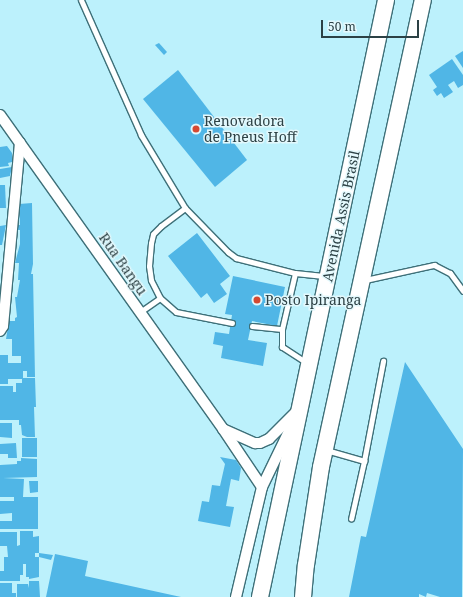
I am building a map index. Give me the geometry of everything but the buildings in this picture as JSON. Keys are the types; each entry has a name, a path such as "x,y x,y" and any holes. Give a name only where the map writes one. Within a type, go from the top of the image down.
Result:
{"main road":[{"name":"Avenida Assis Brasil","path":"260,597 302,406 386,0"},
{"path":"303,597 306,565 325,450 423,0"}],"street":[{"name":"Rua Bangu","path":"0,115 223,429 262,487"},
{"path":"0,331 3,326 20,143"},
{"path":"223,429 255,443 260,443 269,439 302,406"},
{"path":"236,597 262,487 302,406"}],"lane":[{"path":"81,0 141,135 185,208 228,252 236,258 295,273 329,276"},
{"path":"185,208 153,234 149,266 151,280 160,298 176,312 232,322"},
{"path":"363,280 434,265 450,273 463,291"},
{"path":"295,273 282,329 282,348 310,365"},
{"path":"140,312 160,298"},
{"path":"252,326 282,329"},
{"path":"351,519 364,461 383,361"},
{"path":"325,450 364,461"}],"place":[{"name":"Renovadora de Pneus Hoff","path":"196,129"},
{"name":"Posto Ipiranga","path":"257,300"}]}
